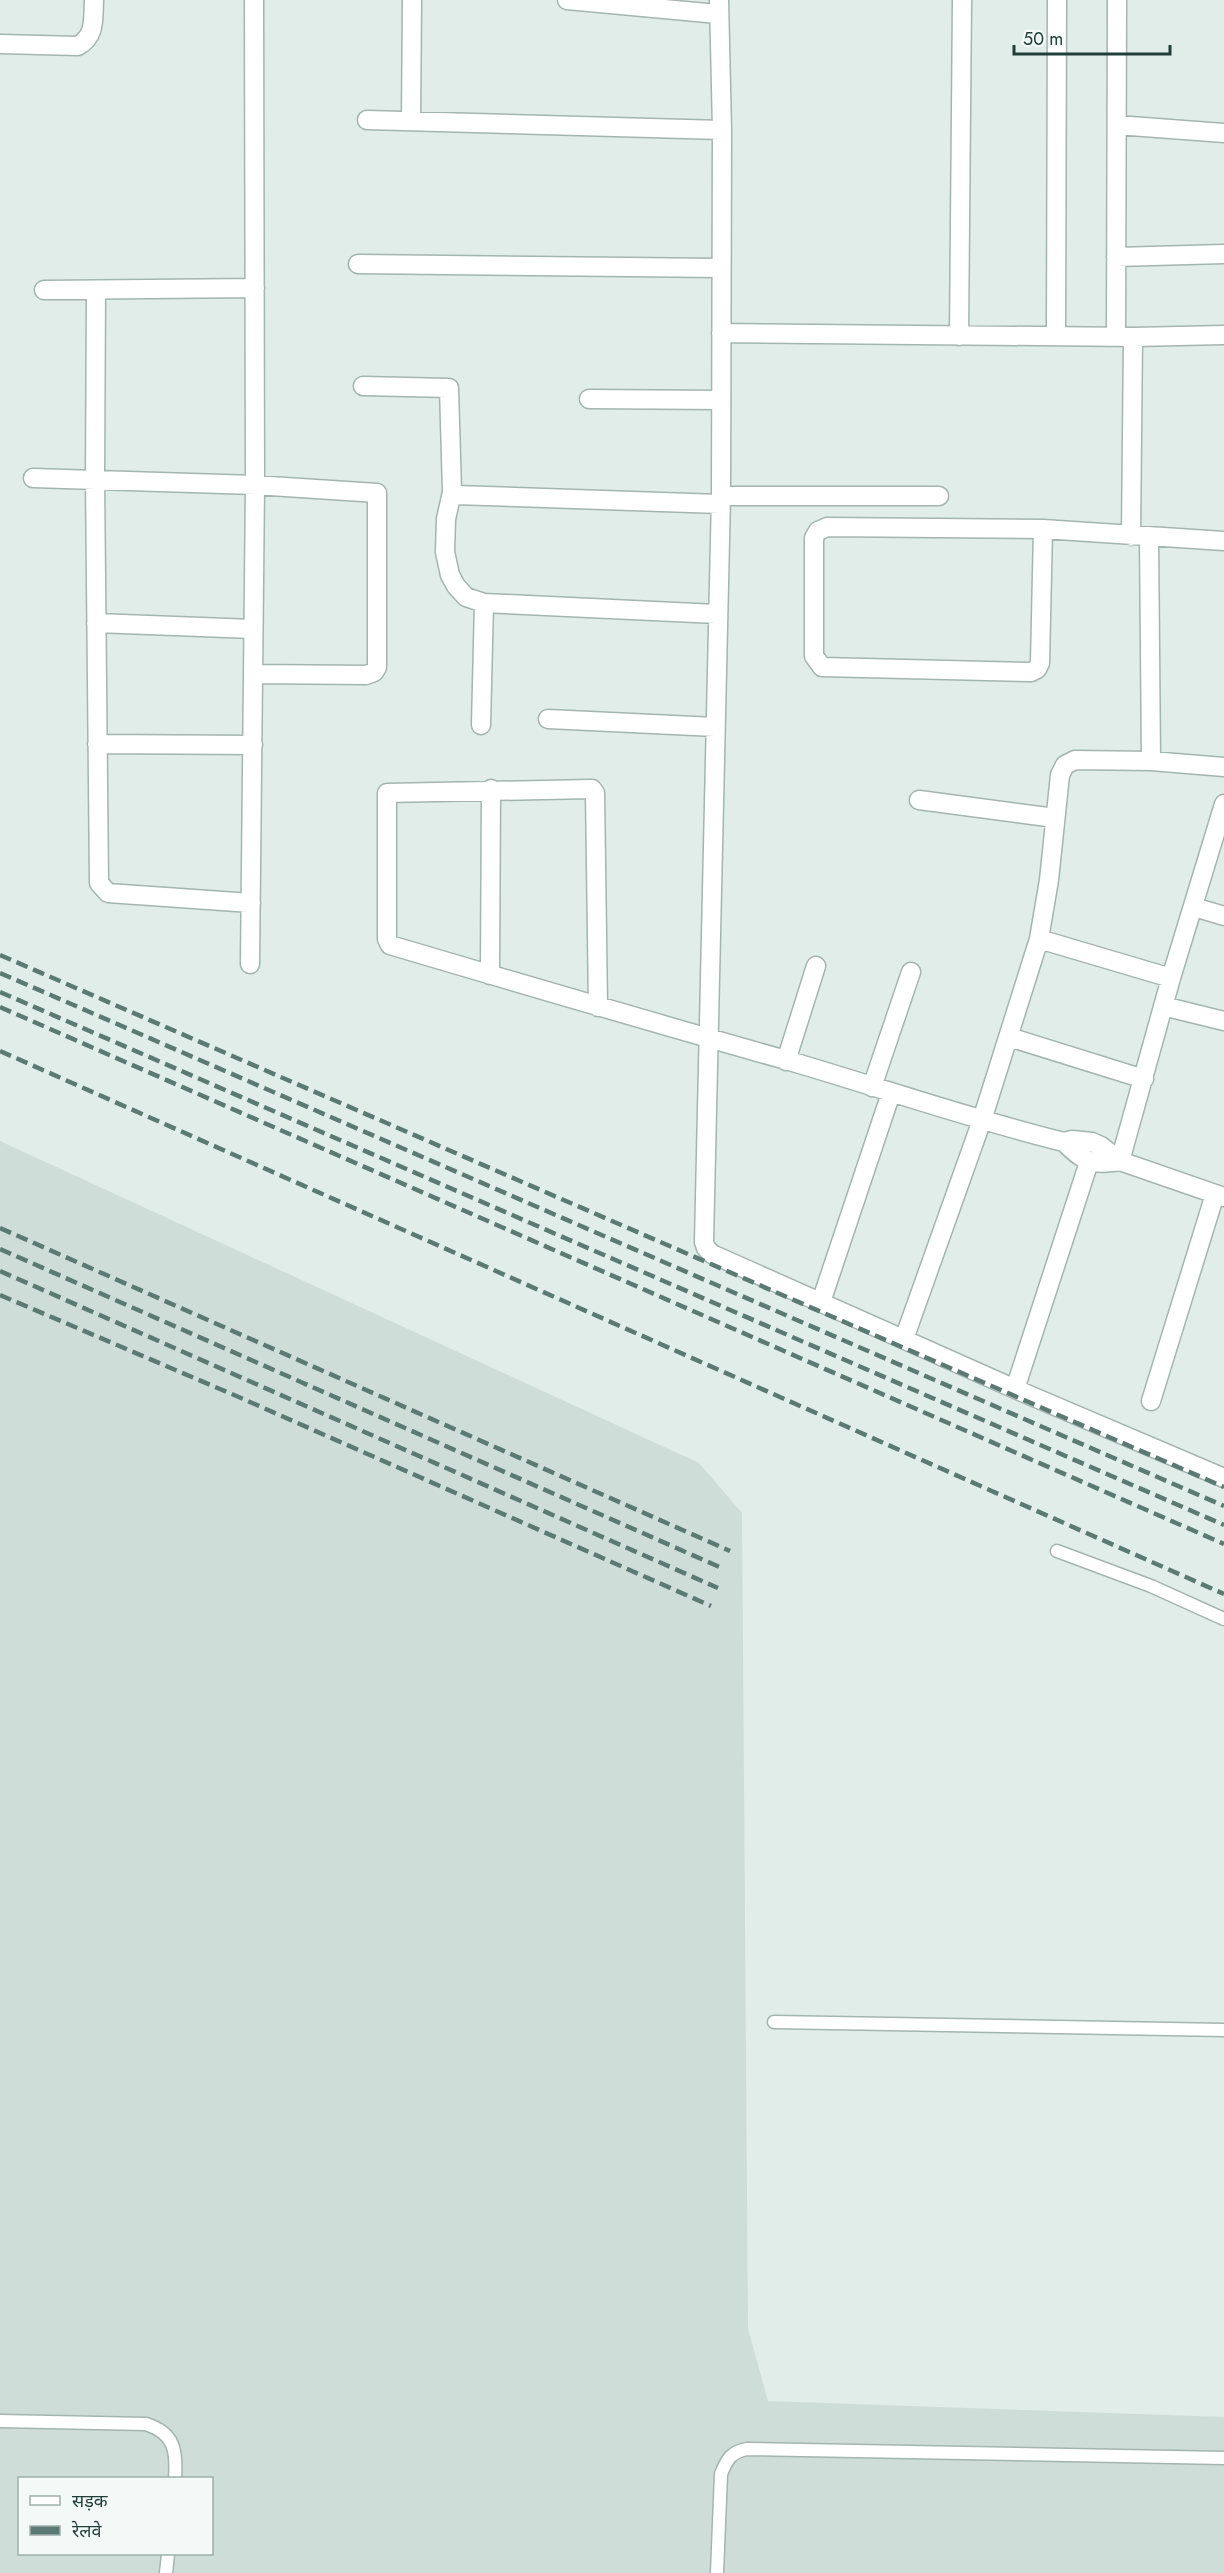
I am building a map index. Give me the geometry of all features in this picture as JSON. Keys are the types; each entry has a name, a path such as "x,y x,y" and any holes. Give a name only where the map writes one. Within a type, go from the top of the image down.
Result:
{"street":[{"path":"0,44 78,46 87,41 93,29 94,0"},
{"path":"250,964 255,485 254,0"},
{"path":"411,121 412,0"},
{"path":"567,0 719,7 722,130 720,500 704,1242 706,1248 712,1254 1015,1389 1224,1478"},
{"path":"959,336 962,0"},
{"path":"1056,336 1057,0"},
{"path":"1118,0 1116,257 1140,536 1151,761"},
{"path":"367,120 722,130"},
{"path":"1117,125 1224,133"},
{"path":"1116,257 1224,254"},
{"path":"358,264 721,268"},
{"path":"44,290 255,288"},
{"path":"96,290 94,479 99,883 108,893 251,903"},
{"path":"721,333 1124,337 1224,335"},
{"path":"363,386 449,388 452,492 446,519 445,541 450,575 466,597 484,603 717,614"},
{"path":"589,399 720,400"},
{"path":"33,478 255,485 377,493 377,667 370,674 253,674"},
{"path":"452,492 455,495 720,500 939,496"},
{"path":"1043,529 1040,663 1037,669 1031,672 822,667 818,663 814,656 814,538 818,531 826,527 1043,529 1224,541"},
{"path":"481,724 484,603"},
{"path":"96,623 253,629"},
{"path":"548,719 715,727"},
{"path":"97,744 253,745"},
{"path":"904,1339 982,1120 1039,939 1049,880 1060,775 1065,765 1075,760 1151,761 1224,767"},
{"path":"598,1007 594,793 592,789 490,789 391,791 387,793 385,797 388,943 490,975 709,1040 786,1061 982,1120 1064,1142 1082,1140 1092,1142 1120,1161 1220,1195 1151,1401"},
{"path":"490,789 490,975"},
{"path":"919,800 1055,818"},
{"path":"1120,1161 1171,978 1224,804"},
{"path":"1194,907 1224,916"},
{"path":"1039,939 1171,978"},
{"path":"786,1061 816,966"},
{"path":"872,1087 912,972"},
{"path":"1163,1006 1224,1022"},
{"path":"1008,1037 1144,1079"},
{"path":"821,1302 891,1093"},
{"path":"1064,1142 1079,1157 1089,1162 1099,1164 1120,1161"},
{"path":"1015,1389 1089,1162"}],"lane":[{"path":"1056,1551 1151,1586 1224,1619"},
{"path":"774,2022 1224,2030"},
{"path":"0,2421 146,2424 160,2428 170,2436 174,2452 175,2477"},
{"path":"717,2573 721,2474 734,2451 759,2449 1224,2458"},
{"path":"166,2573 168,2555"}],"shaded area":[{"path":"0,1141 699,1463 742,1513 748,2329 768,2401 1224,2417 1224,2573 0,2573"}],"railway":[{"path":"0,955 1224,1487"},
{"path":"0,973 1224,1506"},
{"path":"0,992 1224,1525"},
{"path":"0,1007 1224,1544"},
{"path":"0,1051 1224,1594"},
{"path":"0,1228 730,1551"},
{"path":"0,1249 724,1569"},
{"path":"0,1271 718,1588"},
{"path":"0,1295 241,1398 711,1606"}]}
